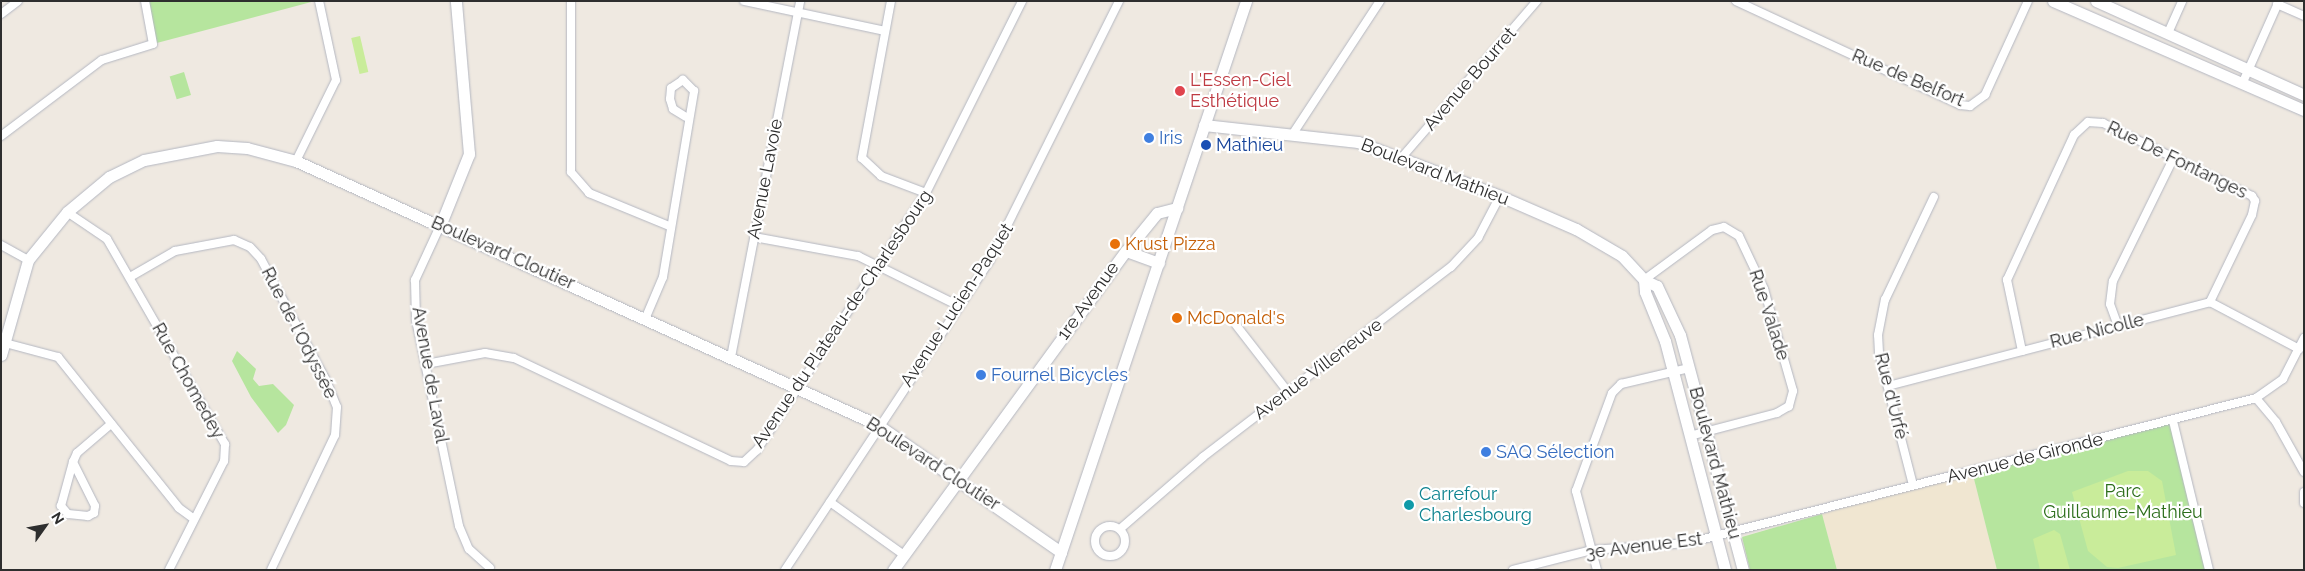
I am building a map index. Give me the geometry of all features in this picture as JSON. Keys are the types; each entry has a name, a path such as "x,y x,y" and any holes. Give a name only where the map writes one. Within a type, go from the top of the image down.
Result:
{"street":[{"path":"1,14 18,1"},
{"path":"1,136 102,60 153,44 145,1"},
{"path":"296,161 336,80 319,1"},
{"name":"Avenue de Laval","path":"456,1 469,154 440,226 415,280 416,320 459,526 470,549 490,568"},
{"path":"571,1 571,172 580,187 590,193 669,226"},
{"path":"744,1 885,31"},
{"name":"Avenue Lavoie","path":"731,357 800,1"},
{"path":"891,1 862,158 881,176 926,194"},
{"name":"Avenue du Plateau-de-Charlesbourg","path":"426,364 485,353 514,358 731,461 744,462 757,450 794,389 880,265 926,194 1022,1"},
{"name":"Avenue Lucien-Paquet","path":"785,570 878,425 959,306 1007,231 1119,1"},
{"path":"1056,570 1246,1"},
{"path":"1292,135 1380,1"},
{"name":"Avenue Bourret","path":"1404,156 1536,1"},
{"name":"Rue de Belfort","path":"1736,1 1960,105 1970,106 1985,95 2028,1"},
{"path":"2053,1 2304,110"},
{"path":"2096,1 2304,95"},
{"path":"2168,33 2182,1"},
{"path":"2243,82 2278,3 2304,16"},
{"path":"646,317 663,277 686,117 694,91 683,80 674,84 670,99 673,109 686,117"},
{"name":"Rue De Fontanges","path":"2022,351 2007,280 2080,126 2095,120 2246,191 2255,201 2252,215 2210,302"},
{"name":"Boulevard Mathieu","path":"1204,125 1358,142 1404,156 1600,241 1644,280 1657,286 1669,306 1689,368 1743,570"},
{"name":"Boulevard Cloutier","path":"1,355 28,260 67,212 110,177 144,160 179,150 217,146 247,148 296,161 646,317 794,389 878,425 960,479 1061,552"},
{"path":"2118,326 2110,304 2113,281 2174,157"},
{"name":"Avenue Villeneuve","path":"1120,529 1203,457 1451,267 1478,238 1500,196"},
{"name":"Rue d'Urfé","path":"1913,485 1879,353 1880,318 1934,197"},
{"name":"1re Avenue","path":"892,570 1126,251 1157,213 1177,208"},
{"name":"Rue Chomedey","path":"67,212 107,239 225,444 224,461 193,518 169,570"},
{"name":"Rue Valade","path":"1644,280 1712,230 1724,226 1739,236 1764,289 1793,391 1790,406 1690,436"},
{"path":"754,237 858,256 880,265 959,306"},
{"name":"Rue de l'Odyssée","path":"130,277 175,251 234,240 250,247 261,259 326,380 337,407 335,435 271,570"},
{"path":"1,245 28,260"},
{"name":"1re Avenue","path":"1126,251 1159,263"},
{"name":"Boulevard Mathieu","path":"1644,280 1645,292 1665,340 1726,570"},
{"path":"2210,302 2299,349"},
{"name":"Rue Nicolle","path":"1888,386 2210,302"},
{"path":"1236,325 1288,392"},
{"name":"Avenue de Gironde","path":"1717,536 1913,485 2173,421 2256,398 2283,379 2304,338"},
{"path":"5,343 58,357 179,508 193,518"},
{"path":"1597,570 1576,491 1612,393 1620,384 1689,368"},
{"path":"2256,398 2276,422 2304,472"},
{"path":"2173,421 2209,570"},
{"path":"73,462 95,506 94,513 88,516 68,514 61,506 73,462 84,444 112,424"},
{"path":"2304,492 2304,503"},
{"path":"830,502 904,555"},
{"name":"Avenue Villeneuve","path":"1110,526 1120,529 1126,542 1122,551 1109,556 1100,552 1095,543 1098,533 1110,526"},
{"name":"3e Avenue Est","path":"1513,570 1592,550 1688,543 1717,536"}],"shaded area":[{"path":"1972,471 1997,570 1837,570 1822,514"}],"green space":[{"path":"145,1 315,1 153,44"},
{"path":"360,36 368,72 360,74 351,38"},
{"path":"184,72 191,95 177,99 170,76"},
{"path":"237,351 256,369 253,379 259,386 273,384 294,405 286,425 278,433 251,397 232,361"},
{"name":"Parc Guillaume-Mathieu","path":"2173,421 2209,570 1997,570 1972,471"},
{"path":"2128,471 2148,471 2162,481 2176,555 2118,568 2107,567 2088,551 2072,492"},
{"path":"1822,514 1837,570 1750,570 1742,537"},
{"path":"2054,530 2060,534 2070,570 2040,570 2033,539"}],"place":[{"name":"L'Essen-Ciel Esthétique","path":"1180,91"},
{"name":"Iris","path":"1149,138"},
{"name":"Mathieu","path":"1206,145"},
{"name":"Krust Pizza","path":"1115,244"},
{"name":"McDonald's","path":"1177,318"},
{"name":"Fournel Bicycles","path":"981,375"},
{"name":"SAQ Sélection","path":"1486,452"},
{"name":"Carrefour Charlesbourg","path":"1409,505"}]}
